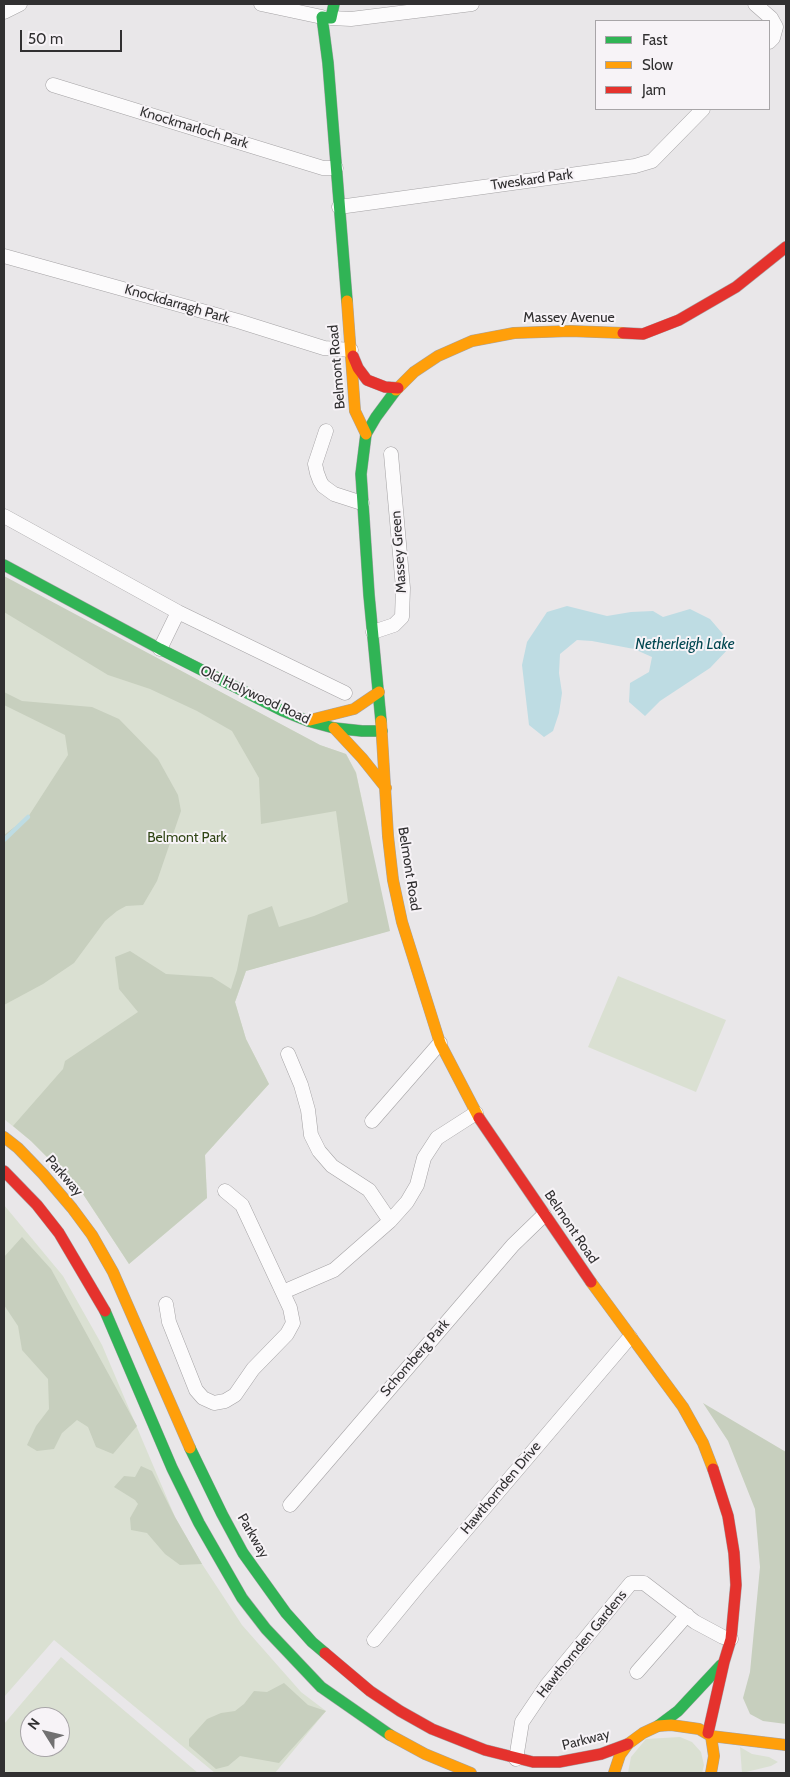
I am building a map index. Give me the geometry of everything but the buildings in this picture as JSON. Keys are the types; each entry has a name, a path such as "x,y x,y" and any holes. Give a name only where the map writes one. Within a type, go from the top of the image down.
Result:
{"main road":[{"name":"Belmont Road","path":"329,13 328,63 355,411 366,434 361,474 362,503 382,731 388,836 393,880 402,922 440,1044 476,1113 544,1215 630,1337 683,1407 703,1443 714,1472 728,1516 734,1553 736,1585 735,1614 731,1639 724,1662 709,1735 714,1756 711,1773"},
{"name":"Massey Avenue","path":"366,434 398,388 414,372 438,356 472,341 514,333 570,331 643,334 679,320 736,287 786,247"},
{"path":"351,350 358,368 367,380 385,387 398,388"},
{"name":"Old Holywood Road","path":"4,565 160,649 283,711 308,721 334,728 382,731"},
{"path":"308,721 325,715 354,709 378,692"},
{"path":"334,728 362,758 386,788"},
{"name":"Parkway","path":"4,1136 49,1181 72,1208 96,1242 113,1272 222,1514 243,1552 286,1613 312,1642 370,1691 400,1711 432,1730 485,1750 534,1762 567,1761 601,1754 628,1744"},
{"path":"4,1171 37,1205 59,1233 90,1283 109,1317 172,1468 199,1523 242,1598 266,1629 322,1687 390,1736 425,1754 471,1773"},
{"name":"Belmont Road","path":"628,1744 642,1733 658,1726 678,1712 724,1662"},
{"path":"658,1726 681,1726 709,1735 777,1746 786,1745"},
{"path":"614,1773 620,1755 628,1744"}],"street":[{"path":"4,12 20,4"},
{"path":"261,4 329,13 351,19 472,4"},
{"path":"755,4 771,18 776,27 773,38 770,41"},
{"name":"Knockmarloch Park","path":"53,85 323,168 336,168"},
{"name":"Tweskard Park","path":"339,206 634,166 652,161 702,110"},
{"name":"Knockdarragh Park","path":"4,256 238,321 324,348 351,350"},
{"path":"326,431 315,464 320,481 323,486 334,494 362,503"},
{"name":"Massey Green","path":"373,632 394,625 402,617 403,588 391,454"},
{"path":"4,516 178,612 346,694"},
{"path":"160,649 178,612"},
{"path":"372,1121 440,1044"},
{"path":"288,1054 301,1085 308,1110 311,1135 319,1151 332,1166 368,1190 390,1220"},
{"path":"283,1292 334,1270 390,1220 412,1194 417,1185 424,1158 437,1138 476,1113"},
{"path":"166,1304 169,1322 196,1390 203,1398 214,1403 224,1401 235,1395 253,1369 287,1334 293,1323 290,1308 242,1205 225,1190"},
{"name":"Schomberg Park","path":"290,1505 512,1244 544,1215"},
{"name":"Hawthornden Drive","path":"374,1640 630,1337"},
{"name":"Hawthornden Gardens","path":"516,1759 522,1722 547,1685 631,1583 644,1582 695,1622 731,1639"},
{"path":"637,1672 687,1615"}],"green space":[{"path":"4,576 320,745 346,754 356,773 390,931 246,971 235,1002 246,1039 269,1084 205,1155 207,1198 129,1264 81,1191 31,1141 13,1126 63,1069 65,1061 138,1012 119,989 115,957 130,951 166,974 212,977 231,989 237,970 248,915 272,906 279,927 314,916 348,902 336,811 261,824 259,778 232,731 197,711 150,689 108,675 4,612"},
{"name":"Belmont Park","path":"4,577 320,745 346,754 356,772 368,828 385,932 246,971 235,1002 246,1039 269,1084 205,1155 207,1198 129,1264 81,1191 31,1141 4,1119"},
{"path":"4,692 22,701 92,707 119,719 158,759 178,795 181,811 157,881 143,905 126,906 117,911 105,921 74,963 43,984 4,1005 4,835 28,817 68,755 65,735 4,705"},
{"path":"618,976 726,1020 696,1092 588,1047"},
{"path":"4,1205 63,1276 102,1345 175,1517 202,1564 242,1625 301,1692 326,1711 275,1773 215,1773 54,1640 4,1697"},
{"path":"22,1237 51,1269 137,1426 113,1454 96,1447 88,1427 77,1420 62,1433 54,1449 37,1451 27,1445 36,1426 49,1409 48,1379 22,1350 18,1326 4,1305 4,1257"},
{"path":"703,1403 786,1452 786,1724 763,1721 750,1714 743,1698 750,1672 760,1567 755,1509 728,1441"},
{"path":"141,1466 152,1471 175,1517 202,1564 180,1565 165,1554 147,1533 131,1530 130,1518 138,1504 135,1500 114,1487 124,1476 135,1477"},
{"path":"61,1657 198,1773 4,1773 4,1724"},
{"path":"284,1683 308,1705 326,1711 279,1763 240,1756 228,1766 216,1769 189,1746 189,1739 207,1719 221,1713 235,1711 244,1704 254,1691 267,1692"},
{"path":"680,1737 692,1742 701,1752 704,1765 702,1773 628,1773 631,1757 646,1739"},
{"path":"740,1747 752,1754 769,1757 778,1762 771,1766 742,1773"}],"water":[{"name":"Netherleigh Lake","path":"567,606 607,616 653,611 663,617 690,609 710,619 722,633 730,647 710,668 660,701 645,716 629,702 630,683 649,672 652,657 634,649 577,640 560,654 559,673 562,693 559,713 553,731 544,737 529,725 522,665 527,642 547,612"}],"waterway":[{"path":"4,840 28,817"}],"traffic: fast":[{"path":"334,4 331,18 322,17 328,63 347,301"},
{"path":"381,721 369,595 361,474 366,434 396,390"},
{"path":"4,565 160,649 283,711 308,721 334,728 382,731"},
{"path":"105,1311 172,1468 199,1523 242,1598 266,1629 321,1687 390,1735"},
{"path":"190,1448 243,1553 286,1613 312,1642 325,1653"},
{"path":"658,1726 678,1711 721,1665"}],"traffic: slow":[{"path":"347,301 355,411 366,434"},
{"path":"396,390 414,372 438,356 472,341 514,333 570,331 623,333"},
{"path":"310,720 354,709 379,692"},
{"path":"381,721 388,836 393,880 402,922 440,1043 479,1118"},
{"path":"334,728 362,758 386,788"},
{"path":"4,1137 18,1148 43,1174 92,1235 113,1272 190,1448"},
{"path":"591,1282 683,1407 703,1443 713,1469"},
{"path":"614,1773 620,1755 628,1744 643,1733 658,1726 671,1725 699,1729 711,1736 714,1756 711,1773"},
{"path":"390,1735 425,1754 471,1773"},
{"path":"711,1736 786,1745"}],"traffic: jam":[{"path":"623,333 643,334 679,320 736,287 786,247"},
{"path":"353,356 358,368 367,380 385,387 398,388"},
{"path":"479,1118 591,1282"},
{"path":"4,1171 37,1205 59,1233 105,1311"},
{"path":"708,1733 731,1639 736,1585 734,1553 728,1516 713,1469"},
{"path":"325,1653 370,1691 400,1711 432,1729 485,1750 533,1762 559,1762 601,1754 628,1744"}]}
